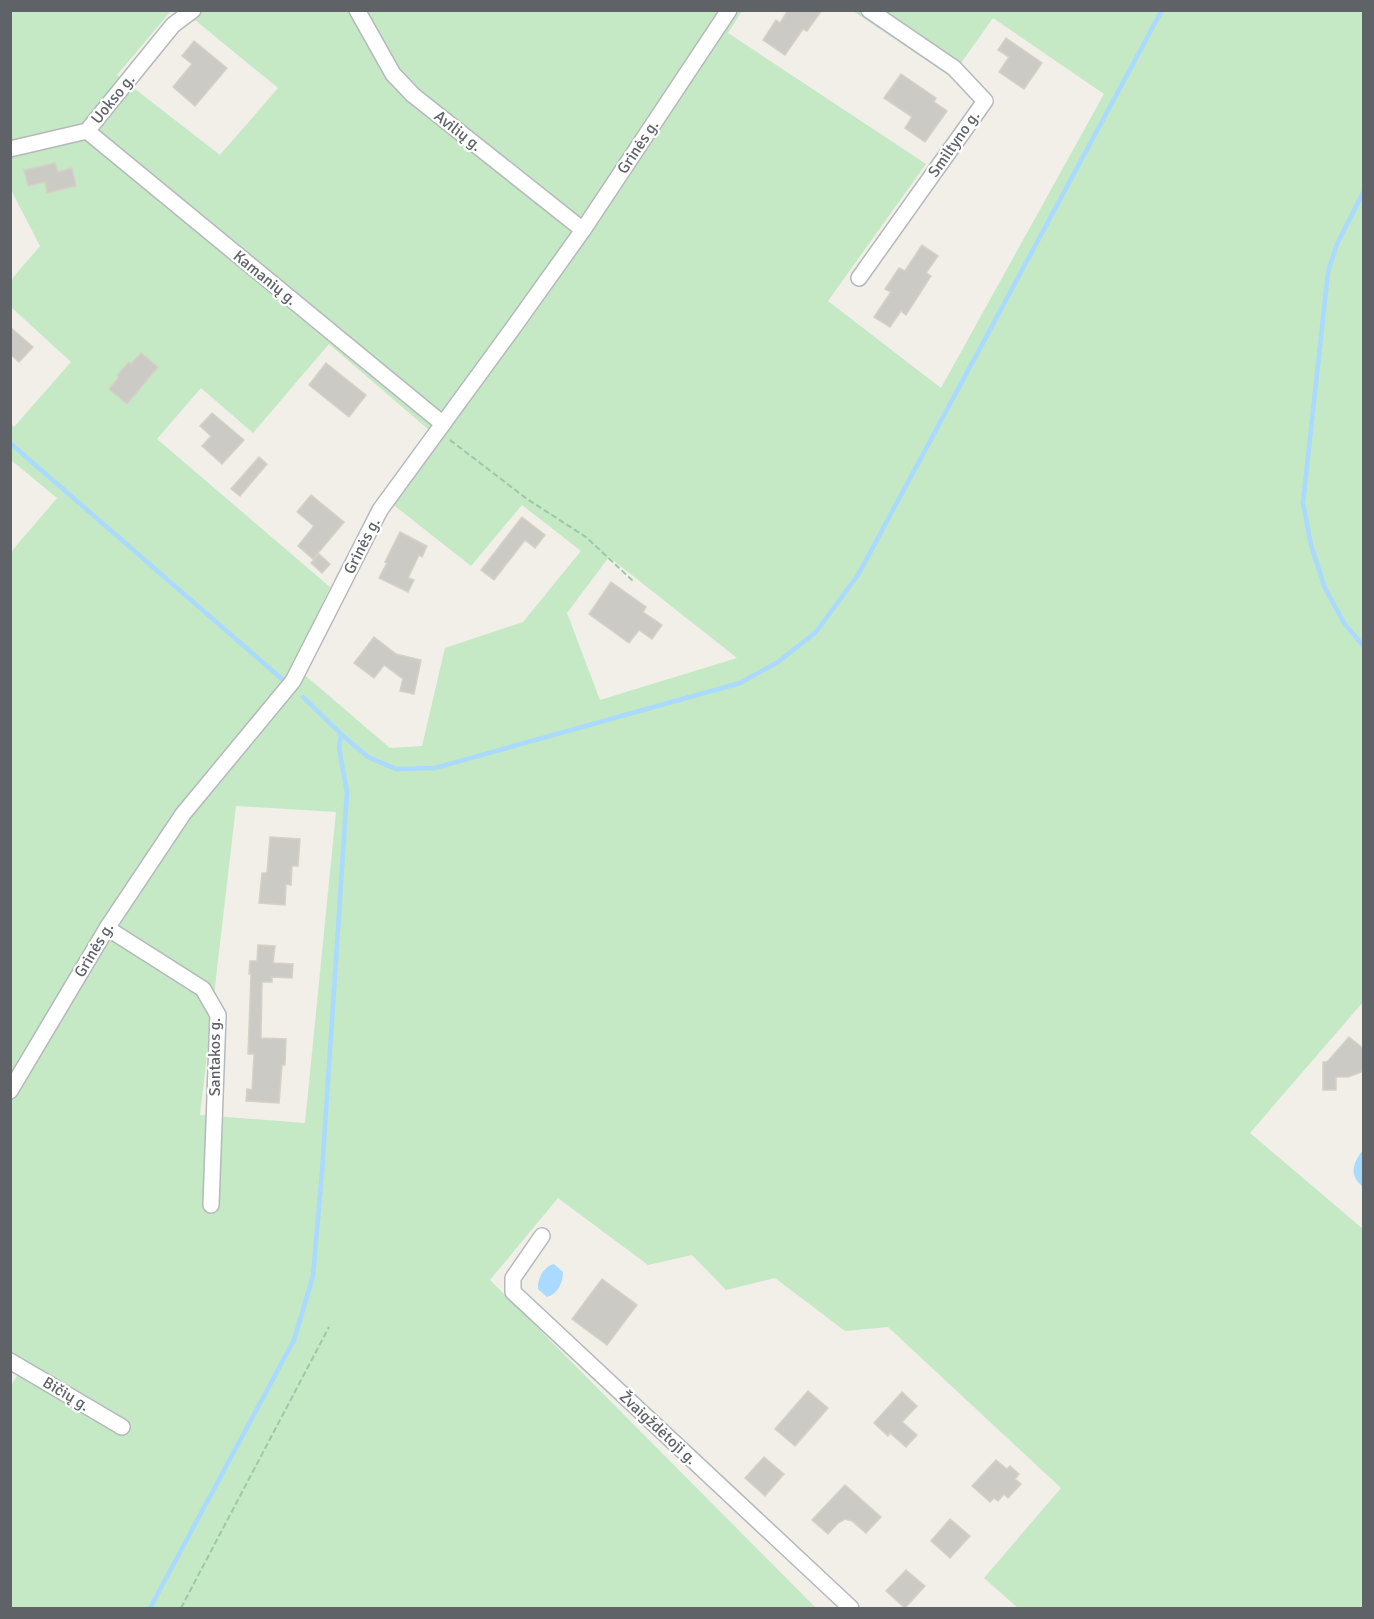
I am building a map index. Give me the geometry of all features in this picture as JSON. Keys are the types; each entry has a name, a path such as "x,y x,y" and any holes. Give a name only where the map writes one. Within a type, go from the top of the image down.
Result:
{"street":[{"name":"Uokso g.","path":"10,149 87,131 173,25 193,10"},
{"name":"Avilių g.","path":"357,10 393,75 413,95 583,230"},
{"name":"Grinės g.","path":"10,1091 107,928 183,814 293,681 380,510 583,230 729,10"},
{"name":"Smiltyno g.","path":"859,278 985,101 954,68 869,10"},
{"name":"Kamanių g.","path":"87,131 440,427"},
{"name":"Santakos g.","path":"107,928 202,989 218,1015 211,1205"},
{"name":"Žvaigždėtoji g.","path":"542,1236 513,1278 513,1292 851,1608"},
{"name":"Bičių g.","path":"10,1361 122,1427"}],"path":[{"path":"440,427 526,499 586,537 633,581"},
{"path":"181,1608 329,1328"}],"green space":[{"path":"11,11 171,11 117,75 220,155 278,88 184,11 742,11 728,33 926,164 828,301 941,388 1104,94 993,18 951,77 853,11 1363,11 1363,1002 1250,1133 1363,1229 1363,1608 1018,1608 984,1578 1061,1488 888,1327 845,1331 775,1278 726,1290 692,1255 648,1265 558,1198 490,1280 816,1608 11,1608 10,1387 20,1371 11,1366 11,552 57,498 11,460 11,424 14,427 71,362 11,307 11,280 40,246 11,190","holes":["329,344 429,430 381,495 471,566 522,505 581,551 523,622 445,648 422,746 390,748 293,665 330,587 157,439 201,388 253,433","609,557 737,658 600,700 567,613","236,806 336,812 305,1123 200,1115"]}],"water":[{"path":"1363,1150 1363,1187 1354,1174 1354,1165"},
{"path":"554,1264 563,1272 562,1280 557,1290 547,1297 538,1289 539,1281 544,1270"}],"building":[{"path":"788,10 822,10 807,31 803,29 785,55 763,40 776,20 780,23"},
{"path":"1006,38 1042,63 1024,89 999,72 1009,57 998,50"},
{"path":"194,41 227,68 195,106 173,87 192,64 182,56"},
{"path":"901,74 936,98 934,102 947,111 925,142 905,128 912,117 884,98"},
{"path":"55,163 58,172 72,168 76,186 47,193 45,182 28,186 24,170"},
{"path":"922,245 938,256 926,273 931,276 906,315 901,311 890,327 874,317 891,292 885,289 899,268 905,271"},
{"path":"10,327 33,347 19,362 10,354"},
{"path":"141,353 158,367 127,404 109,389 119,377 117,375"},
{"path":"326,363 366,395 349,417 309,385"},
{"path":"212,413 244,440 222,464 202,446 211,436 200,426"},
{"path":"259,457 267,464 240,496 231,489"},
{"path":"311,495 344,522 313,559 298,546 314,526 297,512"},
{"path":"522,517 545,535 535,548 525,540 494,580 481,570"},
{"path":"400,532 427,546 422,557 419,555 408,578 414,580 408,592 379,578"},
{"path":"319,554 330,564 322,573 311,563"},
{"path":"611,582 646,607 643,612 662,625 652,639 639,630 629,643 589,614"},
{"path":"374,637 396,654 421,660 414,694 400,691 403,679 384,665 374,678 354,663"},
{"path":"270,837 300,839 298,866 292,866 291,885 286,884 285,905 259,903 262,873 267,873"},
{"path":"258,945 275,946 273,963 293,964 292,978 272,977 272,982 262,982 261,1038 286,1039 285,1065 282,1065 279,1103 246,1101 247,1089 252,1090 254,1054 248,1054 250,961 257,961"},
{"path":"1349,1037 1364,1049 1364,1071 1348,1077 1336,1077 1336,1090 1323,1090 1323,1062 1327,1062"},
{"path":"602,1279 637,1305 607,1345 572,1319"},
{"path":"808,1391 828,1408 795,1446 775,1429"},
{"path":"902,1392 917,1406 902,1422 917,1435 906,1447 890,1433 888,1436 874,1423"},
{"path":"764,1457 784,1474 765,1496 745,1478"},
{"path":"996,1460 1007,1469 1010,1466 1019,1474 1015,1479 1021,1484 1008,1498 1004,1494 998,1501 994,1498 990,1502 972,1486"},
{"path":"845,1485 881,1517 866,1533 852,1521 845,1519 828,1534 812,1520"},
{"path":"950,1519 970,1536 950,1558 931,1541"},
{"path":"906,1570 925,1586 905,1608 886,1591"}],"waterway":[{"path":"303,697 368,757 396,769 435,768 740,683 778,662 816,632 858,575 1162,10"},
{"path":"1364,191 1337,244 1328,272 1303,503 1311,545 1325,588 1344,623 1364,647"},
{"path":"10,443 282,679"},
{"path":"150,1608 294,1340 313,1276 347,792 339,748 341,734"}]}
